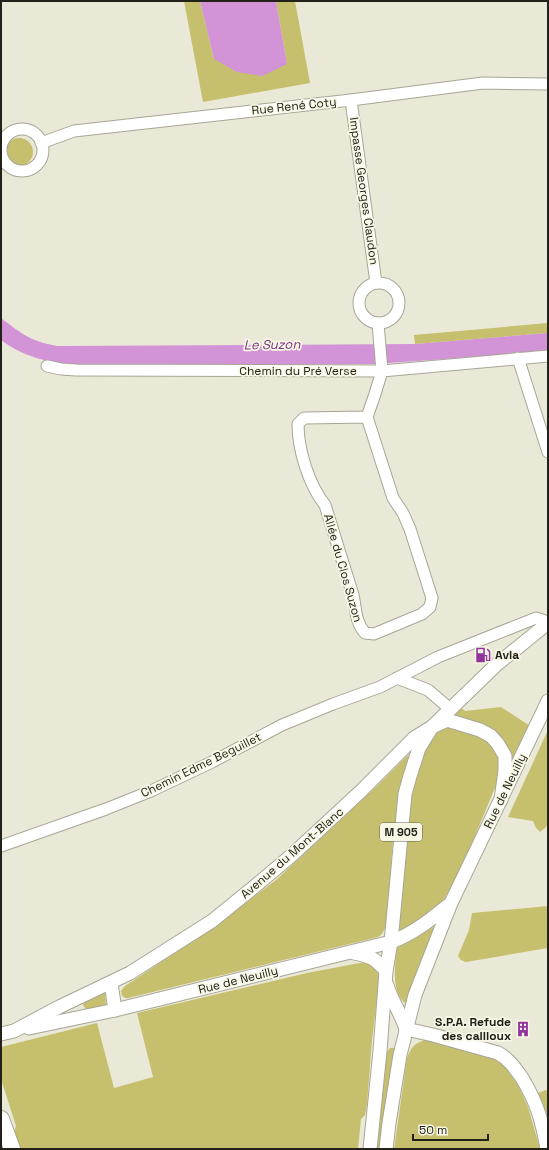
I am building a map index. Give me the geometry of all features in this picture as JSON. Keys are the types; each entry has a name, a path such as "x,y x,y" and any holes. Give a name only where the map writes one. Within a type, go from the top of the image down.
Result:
{"highway":[{"path":"1,1119 12,1149"}],"main road":[{"name":"Avenue du Mont-Blanc","path":"7,1032 130,973 212,920 292,855 360,792 414,738 432,726 496,665 548,622"},
{"name":"Rue de Neuilly","path":"386,1149 394,1087 406,1029 415,995 451,903 548,701"},
{"path":"432,726 447,720 462,723 491,736 505,756 505,770 501,800"},
{"name":"M 905","path":"370,1149 405,794 419,748 432,726"},
{"name":"Rue de Neuilly","path":"7,1032 114,1010 391,942 405,937 424,925 451,903"},
{"path":"350,952 370,956 378,961 386,976 390,996 403,1017 406,1029"},
{"path":"111,983 114,1010"},
{"path":"380,1051 385,1045 406,1029 498,1053 507,1059 518,1072 535,1101 548,1149"}],"street":[{"name":"Rue René Coty","path":"41,143 74,131 351,100 483,83 548,84"},
{"name":"Impasse Georges Claudon","path":"351,100 376,283"},
{"path":"383,283 394,290 398,296 399,302 395,315 390,320 378,323 365,319 361,314 358,300 364,288 370,284 383,283"},
{"path":"367,417 376,394 382,371 378,323"},
{"name":"Chemin du Pré Verse","path":"47,366 76,370 382,371 548,356"},
{"path":"518,358 548,452"},
{"name":"Allée du Clos Suzon","path":"367,417 393,498 403,513 410,529 432,598 430,607 422,614 374,634 365,633 360,627 353,595 325,505 317,495 312,485 298,438 298,424 304,418 367,417"},
{"name":"Chemin Edme Beguillet","path":"1,846 106,809 151,791 212,762 282,725 380,687 438,657 536,618 548,622"},
{"path":"397,678 428,690 450,708"}],"shaded area":[{"path":"184,1 200,1 214,59 287,64 276,1 295,1 310,83 203,102"},
{"path":"200,1 276,1 287,64 262,76 237,72 214,59"},
{"path":"19,138 29,142 33,152 29,162 19,166 9,162 5,152 9,142"},
{"name":"Le Suzon","path":"1,318 33,339 57,346 415,344 548,333 548,352 374,364 77,365 47,361 28,355 9,346 1,340"},
{"path":"548,323 548,333 415,344 414,335"},
{"path":"460,707 465,711 501,707 530,726 511,766 483,727 452,713"},
{"path":"446,727 462,728 493,746 500,759 497,783 462,867 443,901 437,908 401,931 398,928 401,882 408,818 414,787 422,759 433,738"},
{"path":"548,730 548,823 540,832 536,828 533,821 508,817"},
{"path":"411,755 401,788 393,840 386,927 381,935 378,937 128,998 122,996 121,991 125,986 211,929 276,880 407,756"},
{"path":"548,906 548,948 466,962 461,960 458,956 469,930 472,913"},
{"path":"435,926 436,928 407,1002 405,1003 398,992 396,985 395,969 397,948"},
{"path":"365,962 378,972 379,983 372,1040 367,1104 365,1115 361,1119 358,1149 20,1149 13,1136 16,1126 1,1079 1,1047 97,1023 114,1088 153,1077 137,1013 307,973"},
{"path":"105,993 106,1006 87,1011 83,1005 84,1003"},
{"path":"425,1040 434,1041 496,1060 505,1067 518,1085 528,1107 540,1149 394,1149 407,1058 413,1046"},
{"path":"390,1048 395,1048 381,1149 376,1149 384,1056"},
{"path":"546,1090 548,1092 548,1116 538,1093"}],"place":[{"name":"Avia","path":"483,655"},
{"name":"S.P.A. Refude des cailloux","path":"523,1029"}]}
